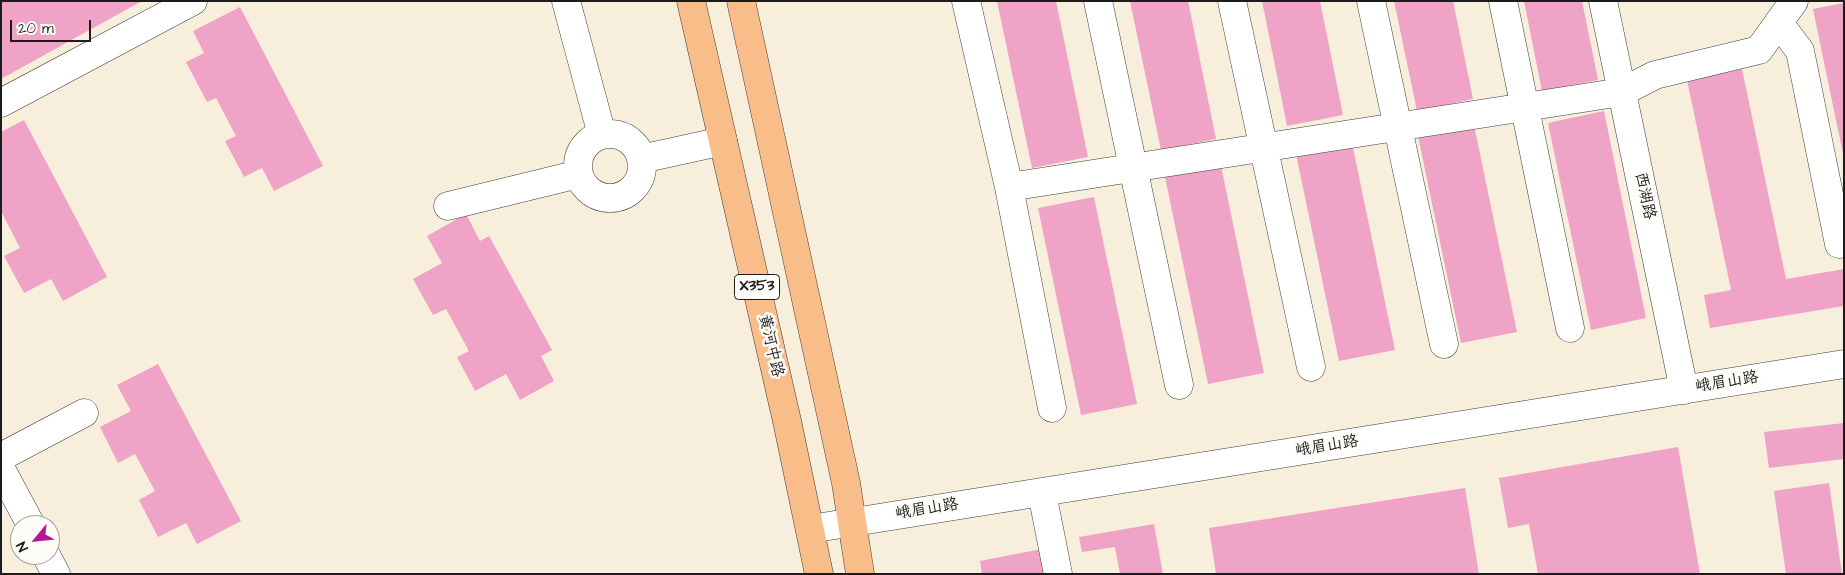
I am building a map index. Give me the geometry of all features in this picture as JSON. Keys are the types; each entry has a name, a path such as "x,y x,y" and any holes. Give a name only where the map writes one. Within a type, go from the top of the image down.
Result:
{"main road":[{"name":"黄河中路","path":"691,1 785,411 819,574"},
{"name":"X353","path":"741,1 844,473 860,574"}],"street":[{"path":"1,103 193,1"},
{"path":"566,1 602,135"},
{"path":"966,1 1009,187 1052,408"},
{"path":"1098,1 1179,385"},
{"path":"1232,1 1311,368"},
{"path":"1371,1 1444,344"},
{"path":"1503,1 1570,328"},
{"name":"西湖路","path":"1603,1 1684,390"},
{"path":"1009,187 1622,92 1655,75 1759,50 1794,1"},
{"path":"1778,24 1800,51 1838,244"},
{"path":"613,134 624,137 633,143 641,159 641,174 636,184 628,192 618,196 609,198 590,190 579,174 578,164 585,145 602,135 613,134"},
{"path":"641,159 723,141"},
{"path":"448,206 579,174"},
{"name":"峨眉山路","path":"810,529 1844,364"},
{"path":"1,457 84,413"},
{"path":"1,469 26,515"},
{"path":"1042,493 1058,574"}],"building":[{"path":"1,1 142,1 1,79"},
{"path":"997,1 1056,1 1088,157 1032,168"},
{"path":"1130,1 1188,1 1216,139 1161,150"},
{"path":"1262,1 1320,1 1343,115 1287,126"},
{"path":"1394,1 1453,1 1473,99 1417,111"},
{"path":"1524,1 1582,1 1598,80 1542,91"},
{"path":"1844,3 1844,153 1843,154 1813,9"},
{"path":"240,7 323,166 274,191 262,168 244,177 225,141 236,136 216,98 207,102 186,62 204,53 193,31"},
{"path":"1742,69 1786,279 1844,269 1844,306 1710,328 1704,295 1731,290 1687,80"},
{"path":"1604,111 1646,318 1591,330 1548,123"},
{"path":"24,120 107,277 63,301 51,279 24,293 4,256 20,248 1,211 1,132"},
{"path":"1474,125 1517,332 1461,343 1418,136"},
{"path":"1352,143 1395,350 1339,361 1296,154"},
{"path":"1221,166 1264,373 1208,384 1165,177"},
{"path":"1094,197 1137,404 1081,415 1038,208"},
{"path":"466,214 480,241 489,236 552,350 541,356 554,381 520,400 506,374 475,391 457,357 469,351 446,309 433,315 413,279 442,263 427,236"},
{"path":"158,364 241,521 197,544 186,523 158,537 139,500 155,491 135,454 118,463 100,427 131,411 117,385"},
{"path":"1844,423 1844,459 1769,468 1764,432"},
{"path":"1678,447 1700,574 1538,574 1529,524 1508,528 1499,478"},
{"path":"1829,483 1842,574 1786,574 1774,491"},
{"path":"1465,488 1479,574 1216,574 1209,528"},
{"path":"1154,524 1163,574 1120,574 1115,547 1082,552 1079,537"},
{"path":"1042,549 1047,574 982,574 980,561"}]}
